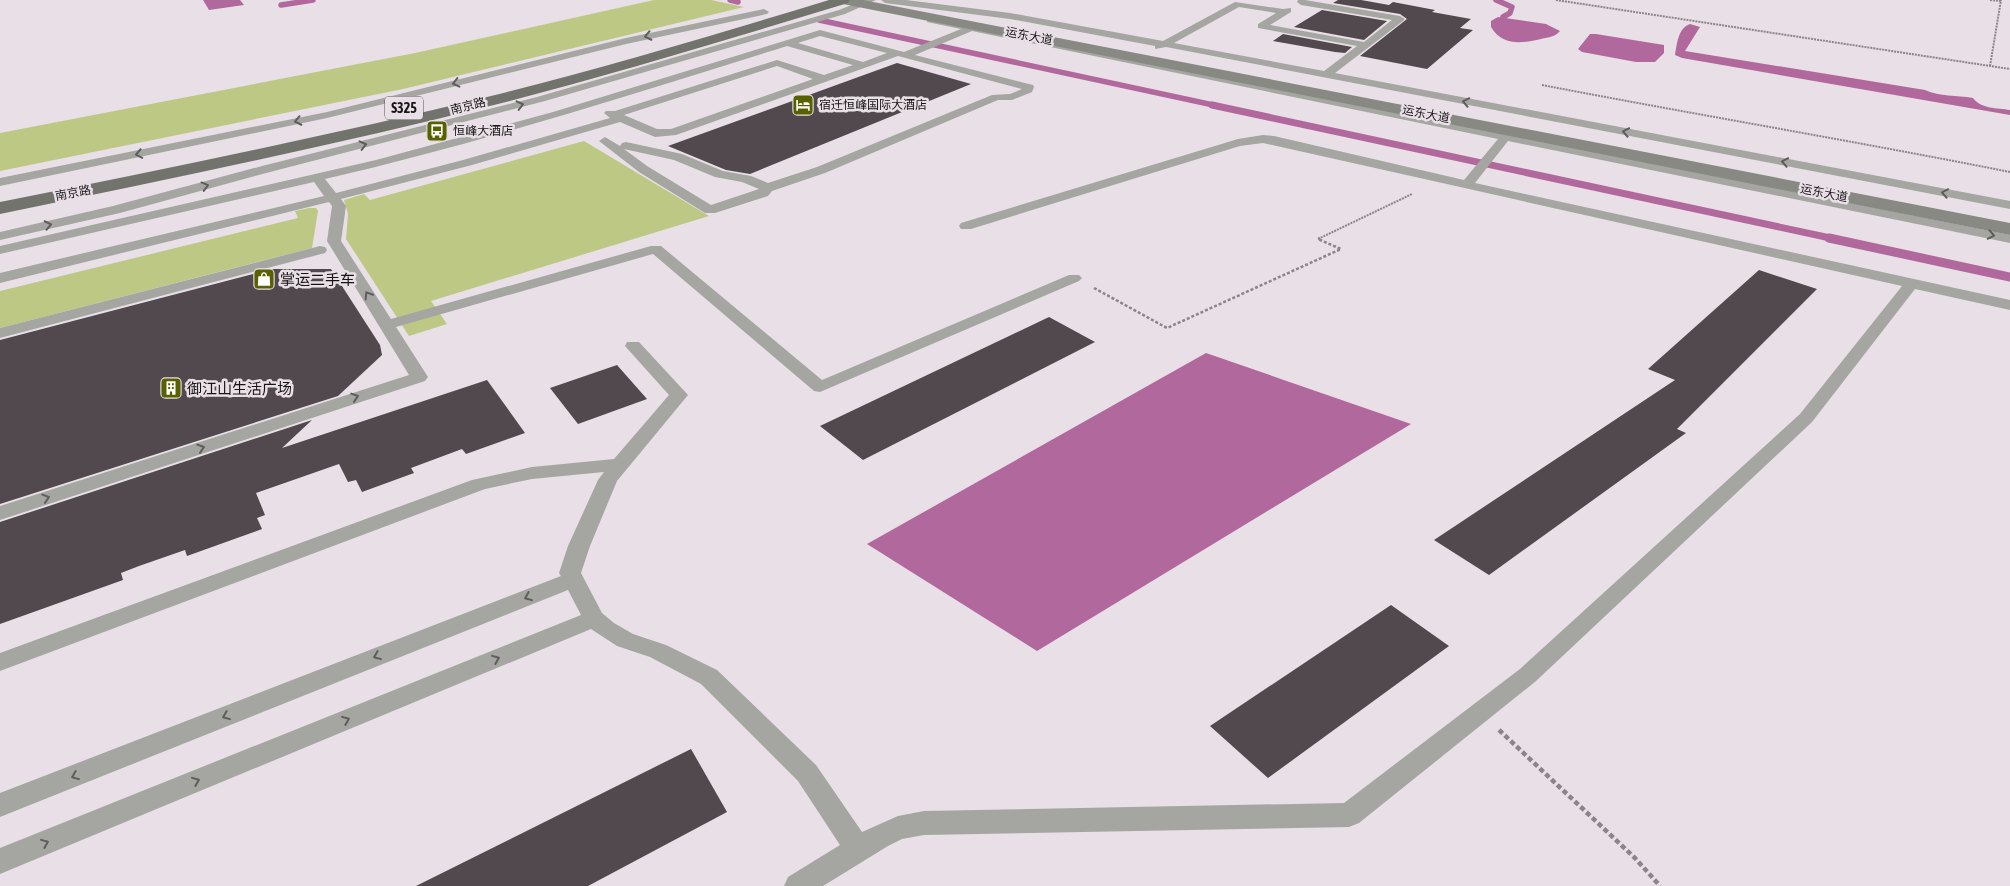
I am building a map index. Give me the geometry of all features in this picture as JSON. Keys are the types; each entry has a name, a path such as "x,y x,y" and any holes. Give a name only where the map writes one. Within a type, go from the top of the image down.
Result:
{"main road":[{"name":"南京路","path":"0,193 154,162 380,107 546,74 667,42 802,0"},
{"name":"南京路","path":"0,208 158,176 463,107 686,48 843,0"},
{"name":"运东大道","path":"843,0 867,2 1150,51 2010,220"},
{"name":"运东大道","path":"883,0 983,23"},
{"name":"运东大道","path":"1150,51 1508,134 2010,229"}],"lane":[{"path":"1326,75 1366,45 1400,19 1302,1 1261,26 1366,45"},
{"path":"0,236 115,210 266,169 541,99 814,21 867,2"},
{"path":"1150,51 1238,4 1284,12"},
{"path":"566,92 655,133 672,132 863,65 919,50 983,23 1150,51 1326,75 2010,205"},
{"path":"983,23 2010,239"},
{"path":"0,250 311,179 566,111 820,33 1029,87 1028,90 1012,97 996,97 821,170 767,188 763,193 710,210 643,170 580,120 566,111 541,99"},
{"path":"787,43 863,65"},
{"path":"0,278 451,167 588,128 617,116 777,63 824,79"},
{"path":"0,182 380,107"},
{"path":"1471,180 1508,134"},
{"path":"966,226 1228,146 1263,139 1418,173 1471,180 2010,305"},
{"path":"605,141 678,157 720,174 746,179 767,188"},
{"path":"626,146 658,162"},
{"path":"0,514 419,376 334,241 339,206 327,199 311,179"},
{"path":"0,333 320,258 327,216 327,199"},
{"path":"386,325 656,249 820,387 1074,278"},
{"path":"798,886 858,849 898,828 924,823 1348,815 1528,675 1806,418 1912,283"},
{"path":"633,346 679,395 608,480 575,554 570,573 594,619 606,629 625,640 658,650 709,677 807,773 858,849"},
{"path":"0,662 479,484 517,474 619,465"},
{"path":"0,805 574,579"},
{"path":"0,861 594,619"}],"path":[{"path":"1556,0 2010,69"},
{"path":"1990,0 2001,1 1990,66"},
{"path":"1542,85 1737,122 1839,138 2010,172"},
{"path":"1074,278 1167,328 1341,249 1318,239 1419,191 1418,173"},
{"path":"1480,712 1635,858 1660,886"}],"green space":[{"path":"654,0 711,0 744,7 403,89 0,171 0,133 415,53"},
{"path":"584,141 709,216 431,301 447,324 409,336 346,239 348,214 344,200 364,194 370,200"},
{"path":"316,208 318,211 312,248 0,328 0,291 298,218 295,211"}],"shaded area":[{"path":"203,0 240,0 244,5 209,10"},
{"path":"1498,17 1546,24 1560,31 1556,35 1534,40 1507,41 1501,38 1491,27 1491,21"},
{"path":"1690,24 1700,27 1685,51 1925,90 1942,95 1973,98 1976,102 1985,106 2010,110 2010,115 1682,58 1675,55 1677,41 1683,29"},
{"path":"1590,34 1664,45 1664,53 1655,62 1636,62 1582,52 1578,49"},
{"path":"1206,353 1411,424 1037,651 867,544"}],"building":[{"path":"1338,0 1361,0 1389,5 1393,2 1435,10 1432,12 1471,19 1460,28 1473,30 1427,69 1360,56 1407,19 1400,14 1333,3"},
{"path":"1322,10 1387,21 1364,40 1294,27"},
{"path":"1283,34 1352,47 1345,53 1273,41"},
{"path":"897,63 971,84 750,174 726,170 668,146"},
{"name":"御江山生活广场","path":"272,269 331,269 380,345 382,355 338,396 0,504 0,340"},
{"path":"1759,270 1817,289 1677,429 1686,433 1489,575 1434,540 1675,380 1648,369"},
{"path":"1049,317 1095,342 863,460 820,426"},
{"path":"617,365 647,399 578,424 550,388"},
{"path":"487,380 525,433 466,454 462,449 411,468 414,473 362,492 356,480 348,482 339,464 256,493 265,515 257,518 262,529 187,556 185,550 139,566 121,573 123,580 0,624 0,522 312,420 282,448"},
{"path":"1391,605 1449,646 1268,778 1210,726"},
{"path":"691,749 727,812 588,886 416,886"}],"waterway":[{"path":"281,5 313,0"},
{"path":"730,0 738,2"},
{"path":"1496,0 1512,7 1510,13 1503,17"},
{"path":"819,20 1218,106"},
{"path":"1212,105 1835,239"},
{"path":"1829,238 2010,277"}],"place":[{"name":"宿迁恒峰国际大酒店","path":"803,105"},
{"name":"恒峰大酒店","path":"437,131"},
{"name":"掌运二手车","path":"264,279"},
{"name":"御江山生活广场","path":"171,388"}]}
